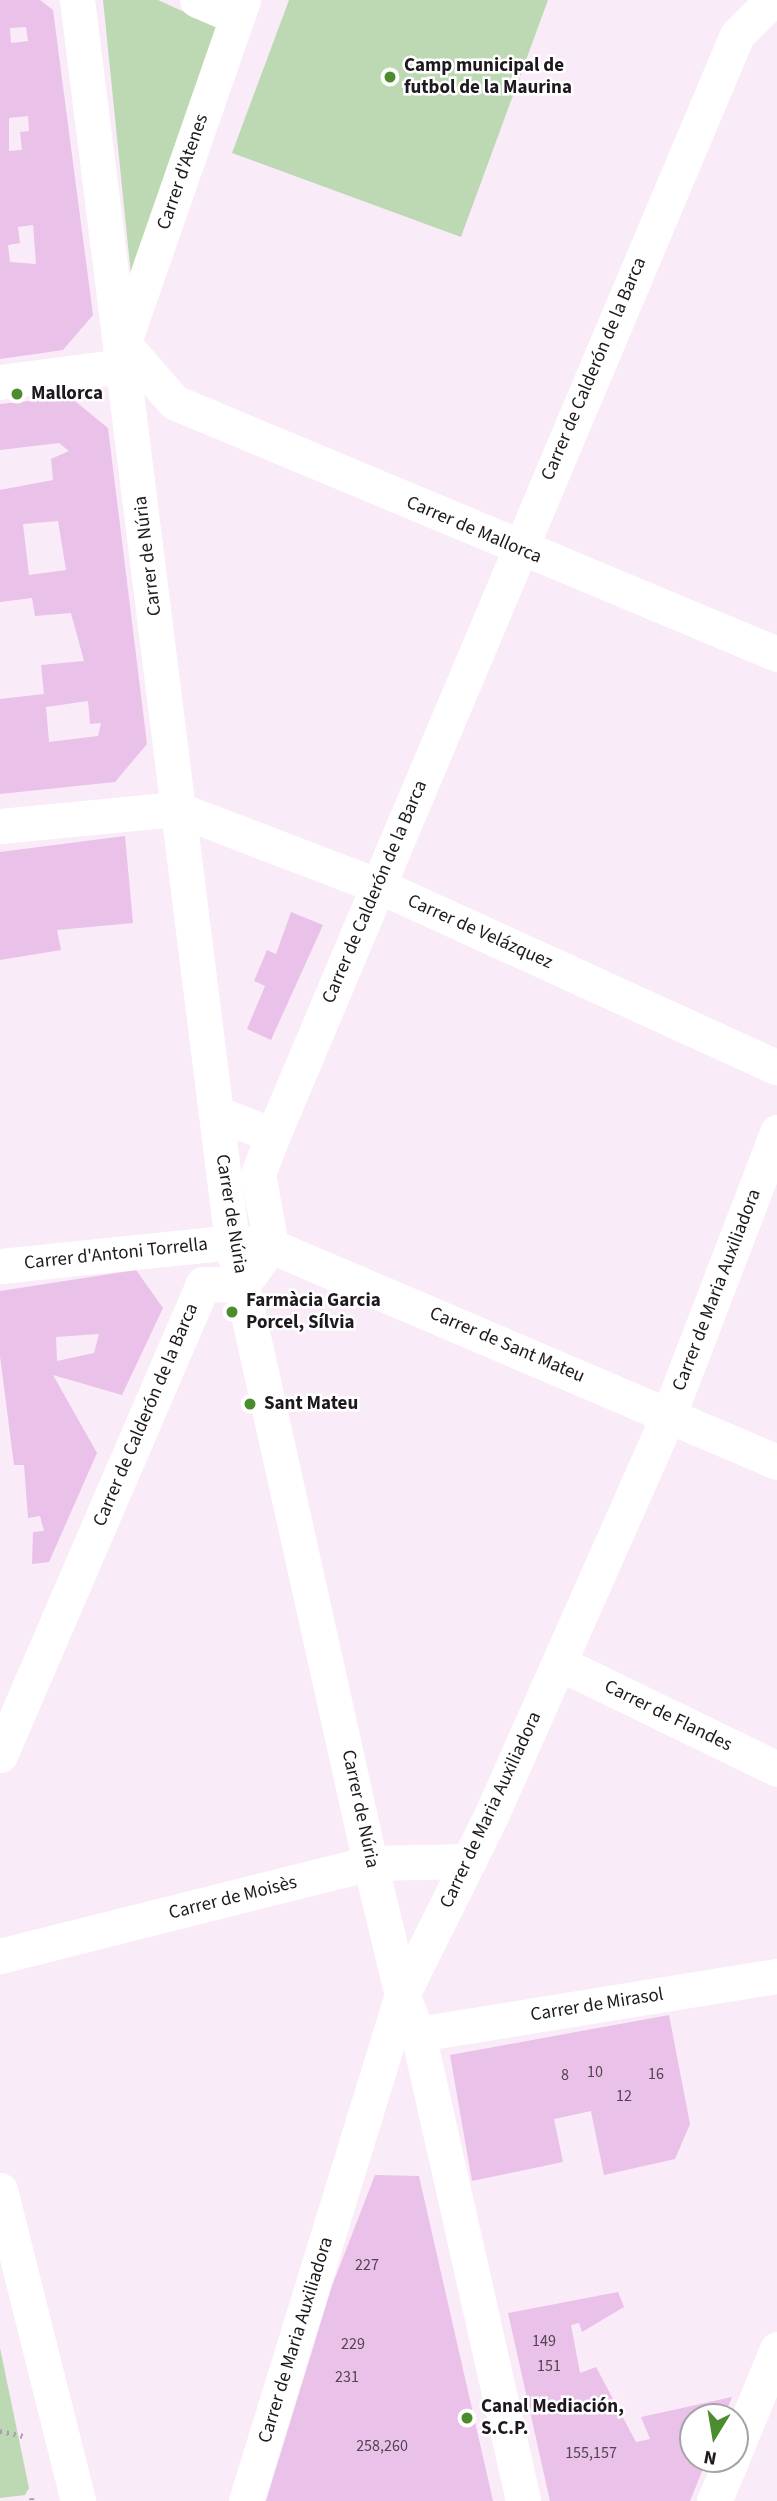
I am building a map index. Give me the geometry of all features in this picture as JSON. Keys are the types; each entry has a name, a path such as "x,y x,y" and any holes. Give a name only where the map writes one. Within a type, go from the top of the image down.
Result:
{"street":[{"name":"Carrer de Núria","path":"77,0 134,432 177,809 232,1242 370,1863 402,1995 418,2034 523,2501"},
{"path":"197,0 240,9"},
{"name":"Carrer de Calderón de la Barca","path":"271,1246 258,1174 273,1135 379,886 517,549 737,35 772,0"},
{"name":"Carrer d'Atenes","path":"124,354 240,9"},
{"path":"0,382 124,354"},
{"name":"Carrer de Mallorca","path":"124,354 174,401 517,549 777,654"},
{"path":"134,432 153,409 174,401"},
{"path":"0,826 177,809"},
{"name":"Carrer de Velázquez","path":"177,809 379,886 777,1067"},
{"path":"216,1113 273,1135"},
{"name":"Carrer de Maria Auxiliadora","path":"246,2501 402,1995 469,1861 669,1414 777,1132"},
{"name":"Carrer de Sant Mateu","path":"232,1242 271,1246 777,1462"},
{"name":"Carrer d'Antoni Torrella","path":"0,1266 232,1242"},
{"path":"242,1285 271,1246"},
{"name":"Carrer de Calderón de la Barca","path":"0,1755 203,1284 242,1285"},
{"name":"Carrer de Flandes","path":"559,1663 777,1769"},
{"name":"Carrer de Moisès","path":"0,1956 370,1863 469,1861"},
{"name":"Carrer de Mirasol","path":"418,2034 777,1976"},
{"path":"0,2190 78,2501"},
{"path":"749,2417 777,2349"},
{"path":"715,2501 726,2473"}],"path":[{"path":"0,2431 23,2436"}],"green space":[{"path":"103,0 158,0 217,27 133,295"},
{"name":"Camp municipal de futbol de la Maurina","path":"289,0 548,0 461,237 232,153"},
{"path":"0,2348 29,2488 25,2495 0,2498"}],"building":[{"path":"0,0 40,0 53,10 93,315 63,350 0,359","holes":["26,27 28,41 11,43 10,28","28,116 29,131 20,132 22,150 9,151 9,118","33,225 36,264 10,262 8,245 20,243 18,227"]},
{"path":"70,397 108,428 147,744 115,782 0,794 0,699 44,694 41,665 84,661 71,613 35,616 32,598 0,602 0,490 53,480 51,459 69,451 59,443 0,450 0,404","holes":["58,521 66,570 29,575 23,524","88,701 90,724 101,723 98,736 49,742 46,707"]},
{"path":"125,836 133,923 57,930 61,950 0,960 0,852"},
{"path":"291,912 323,925 271,1040 247,1029 265,986 254,981 267,950 276,954"},
{"path":"136,1270 163,1308 122,1395 53,1375 97,1453 49,1562 32,1564 33,1532 44,1531 40,1516 28,1518 24,1465 14,1465 0,1356 0,1291","holes":["99,1334 94,1353 57,1361 56,1337"]},
{"path":"669,2015 690,2124 675,2159 604,2175 591,2111 554,2119 563,2162 472,2181 450,2055"},
{"path":"375,2175 419,2176 493,2501 266,2501 332,2286"},
{"path":"618,2292 624,2307 582,2332 579,2323 571,2325 580,2373 596,2367 636,2442 650,2439 641,2417 679,2409 679,2473 701,2473 690,2501 550,2501 508,2313"},
{"path":"732,2397 730,2403 705,2403"}],"place":[{"name":"Camp municipal de futbol de la Maurina","path":"390,77"},
{"name":"Mallorca","path":"17,394"},
{"name":"Farmàcia Garcia Porcel, Sílvia","path":"232,1312"},
{"name":"Sant Mateu","path":"250,1404"},
{"name":"Canal Mediación, S.C.P.","path":"467,2418"}]}
